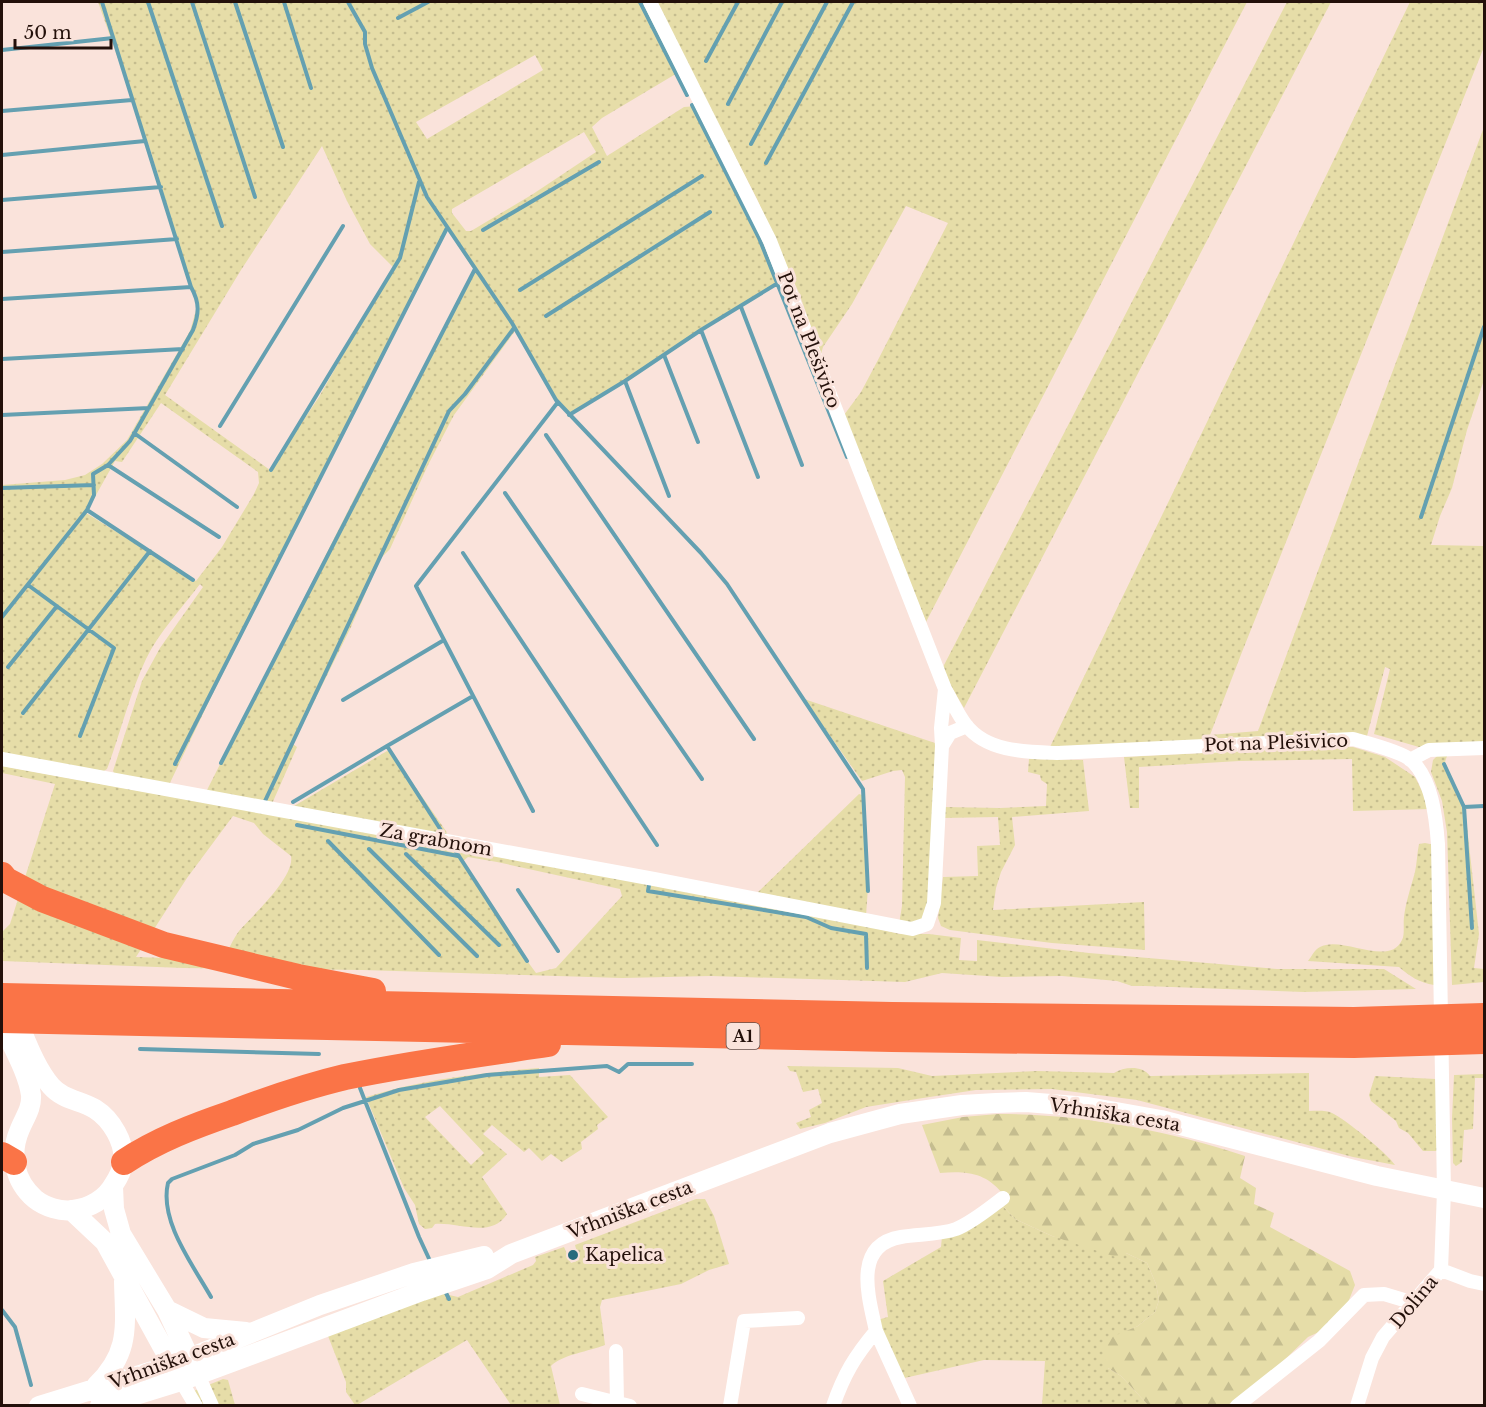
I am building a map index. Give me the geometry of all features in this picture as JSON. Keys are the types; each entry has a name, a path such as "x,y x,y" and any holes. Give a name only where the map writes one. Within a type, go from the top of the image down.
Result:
{"highway":[{"path":"2,862 10,873 42,899"},
{"path":"2,875 6,880 42,899 164,945 357,989 472,1006"},
{"name":"A1","path":"2,996 880,1015 1353,1020 1485,1017"},
{"name":"A1","path":"2,1022 1354,1045 1485,1041"},
{"path":"124,1162 145,1147 200,1124 272,1098 344,1078 442,1059 627,1034"}],"main road":[{"path":"2,987 31,1068 29,1114 20,1128 16,1143 8,1158 27,1192 39,1202 54,1209 71,1210 87,1207 101,1199 113,1186 124,1162 118,1135 108,1120 94,1108 62,1095 31,1068 2,1022"},
{"name":"Vrhniška cesta","path":"185,1370 249,1332 320,1305 469,1268 483,1257 511,1254 830,1133 900,1114 962,1105 1026,1102 1088,1107 1161,1119 1377,1176 1485,1198"},
{"path":"113,1186 114,1209 121,1234 167,1310 185,1370"},
{"path":"71,1210 105,1242 185,1370"},
{"path":"97,1397 123,1345 126,1325 124,1275"},
{"name":"Vrhniška cesta","path":"39,1406 97,1397 185,1370 418,1282"},
{"path":"167,1310 204,1328 249,1332"}],"street":[{"name":"Pot na Plešivico","path":"650,2 770,241 945,689 967,726 978,736 1017,752 1057,753 1353,739 1384,748 1410,760"},
{"name":"Pot na Plešivico","path":"871,921 912,930 927,924 934,903 941,728 945,689"},
{"path":"942,746 950,733 967,726"},
{"path":"1444,1191 1438,844 1434,804 1423,778 1410,760 1429,750 1485,748"},
{"name":"Za grabnom","path":"2,759 871,921"},
{"name":"Dolina","path":"1357,1406 1372,1358 1383,1337 1441,1270 1444,1191"},
{"path":"910,1406 876,1331 866,1279 868,1266 877,1249 898,1238 955,1229 1003,1198"},
{"path":"1441,1270 1485,1284"},
{"path":"1237,1406 1319,1341 1364,1295 1384,1294 1414,1303"},
{"path":"730,1406 744,1321 798,1318"},
{"path":"833,1406 854,1358 876,1331"},
{"path":"582,1395 623,1404 616,1351"},
{"path":"185,1370 196,1406"},
{"path":"185,1370 212,1406"}],"green space":[{"path":"98,2 644,2 679,72 602,118 592,127 607,156 684,107 697,106 757,227 778,283 569,415 558,402 515,331 454,415 428,465 390,549 380,559 351,627 293,744 297,747 271,806 205,794 361,485 410,397 474,270 447,229 168,787 116,777 113,771 142,681 160,648 203,587 200,584 151,649 135,686 107,769 99,774 2,756 2,485 65,480 85,475 102,464 127,440 190,331 197,307 150,149","holes":["535,55 543,70 427,139 416,122","584,132 596,152 533,194 471,231 466,231 452,213 452,209","322,146 370,244 393,267 319,397 270,470 165,395 241,270","161,403 258,472 259,483 254,494 222,547 196,581 86,513 115,461 122,462"]},
{"path":"655,2 1247,2 926,622 844,415 861,392 948,223 906,206 852,304 823,347 821,354 799,293 757,199"},
{"path":"1287,2 1331,2 964,708 943,667"},
{"path":"1410,2 1484,2 1484,47 1210,735 1258,731 1484,127 1484,380 1467,430 1452,488 1431,545 1484,546 1484,744 1419,747 1374,734 1390,669 1385,667 1367,736 1350,734 1050,747"},
{"path":"804,699 938,744 935,861 929,904 919,921 899,924 902,906 905,777 902,770 862,781"},
{"path":"1353,747 1385,757 1415,777 1431,809 1353,811 1352,759 1239,761 1139,767 1139,808 1130,808 1124,757"},
{"path":"387,751 391,752 446,831 448,838 289,809"},
{"path":"1448,753 1445,762 1465,809 1479,934 1474,968 1484,969 1484,982 1452,985 1447,832 1442,801 1431,772 1433,760 1439,754"},
{"path":"1029,759 1083,760 1089,811 1012,817 1015,845 1001,872 993,910 1144,902 1145,950 1052,943 950,930 941,926 938,918 943,877 978,876 977,846 1000,845 998,817 943,818 943,807 1046,806 1047,784 1041,780 1040,775 1028,772"},
{"path":"2,766 799,910 900,934 929,934 961,938 959,960 977,961 977,940 1089,953 1277,969 1384,969 1416,989 1304,992 1132,986 1117,981 1062,976 1002,977 942,973 905,982 711,976 622,978 362,970 183,968 2,961 2,932 10,924 55,784 2,773","holes":["233,816 254,823 263,834 291,856 287,874 280,885 239,931 223,960 136,957 187,878","468,857 620,889 622,896 556,968 536,973 512,940 463,861"]},
{"path":"859,794 865,796 868,887 866,916 757,893"},
{"path":"1419,844 1435,845 1434,985 1415,979 1399,967 1308,961 1318,948 1329,944 1376,951 1396,948 1403,938 1405,911 1415,872"},
{"path":"787,1066 898,1068 932,1076 1037,1071 1114,1073 1133,1068 1147,1072 1150,1076 1309,1073 1309,1111 1332,1113 1356,1129 1395,1165 1353,1157 1137,1100 1052,1089 976,1090 866,1107 825,1123 800,1129 796,1123 811,1117 809,1110 822,1103 818,1089 803,1092 796,1072 790,1071"},
{"path":"539,1068 539,1077 570,1075 608,1117 597,1125 598,1129 581,1142 582,1149 562,1162 551,1154 542,1161 529,1148 524,1152 492,1125 483,1134 507,1154 482,1177 507,1214 500,1222 484,1228 435,1224 432,1228 425,1229 419,1224 415,1205 404,1188 366,1097 430,1081","holes":["440,1106 484,1153 471,1165 425,1117"]},
{"path":"1484,1074 1484,1078 1475,1078 1473,1129 1464,1130 1462,1162 1456,1166 1453,1163 1452,1118 1454,1075"},
{"path":"1375,1076 1436,1079 1438,1151 1423,1151 1408,1133 1399,1128 1396,1121 1371,1101 1369,1095"},
{"path":"998,1114 1062,1117 1124,1125 1185,1138 1245,1156 1240,1178 1256,1188 1254,1204 1274,1213 1270,1227 1350,1271 1355,1285 1347,1305 1319,1332 1308,1337 1273,1371 1228,1405 1148,1405 1121,1376 1108,1368 1102,1350 1109,1338 1138,1326 1155,1312 1159,1300 1156,1284 1147,1263 1126,1253 1116,1257 1052,1236 1015,1219 1001,1204 1002,1193 982,1177 958,1172 940,1173 922,1125 963,1117"},
{"path":"696,1199 705,1199 714,1216 729,1264 709,1270 681,1284 602,1300 600,1307 605,1345 569,1356 551,1366 560,1405 511,1405 467,1340 357,1405 346,1392 346,1382 328,1336 447,1290 449,1295 458,1297 533,1265 536,1261 535,1257 564,1247 571,1263 579,1260 575,1245"},
{"path":"1001,1204 1015,1219 1052,1236 1126,1253 1147,1263 1156,1284 1159,1300 1155,1312 1138,1326 1127,1331 1108,1368 1121,1376 1148,1405 1042,1405 1045,1361 984,1360 900,1379 877,1320 888,1317 883,1281 941,1247 942,1236"},
{"path":"223,1379 228,1380 235,1405 189,1405 184,1395"}],"waterway":[{"path":"2,617 87,510 94,495 93,474 108,465 130,441 193,330 197,314 196,298 102,2"},
{"path":"148,2 222,226"},
{"path":"192,2 255,197"},
{"path":"235,2 283,147"},
{"path":"284,2 311,88"},
{"path":"348,2 365,32 365,44 372,68 427,197 512,323 556,400 701,553 727,584 863,789 868,891"},
{"path":"398,18 428,2"},
{"path":"640,2 687,95"},
{"path":"706,61 738,2"},
{"path":"728,104 782,2"},
{"path":"751,144 827,2"},
{"path":"766,163 853,2"},
{"path":"2,50 113,38"},
{"path":"2,111 132,100"},
{"path":"692,105 759,238 847,457"},
{"path":"2,155 145,141"},
{"path":"483,230 599,162"},
{"path":"520,290 702,176"},
{"path":"271,470 400,258 419,182"},
{"path":"2,200 161,187"},
{"path":"546,316 710,212"},
{"path":"220,426 343,226"},
{"path":"175,764 447,228"},
{"path":"2,252 177,239"},
{"path":"221,763 475,269"},
{"path":"569,415 778,283"},
{"path":"2,299 191,287"},
{"path":"741,307 802,465"},
{"path":"1421,517 1484,327"},
{"path":"265,801 449,411 465,394 514,328"},
{"path":"701,330 758,477"},
{"path":"2,359 183,349"},
{"path":"664,355 698,442"},
{"path":"625,381 669,496"},
{"path":"533,811 416,586 558,402"},
{"path":"2,415 149,408"},
{"path":"134,433 237,507"},
{"path":"546,435 754,739"},
{"path":"108,465 219,537"},
{"path":"2,488 94,485"},
{"path":"505,493 702,779"},
{"path":"87,510 193,580"},
{"path":"23,713 150,551"},
{"path":"463,553 657,845"},
{"path":"28,585 114,648 80,736"},
{"path":"8,667 57,606"},
{"path":"343,700 444,640"},
{"path":"444,835 387,746 473,696"},
{"path":"293,802 387,746"},
{"path":"1444,764 1464,807 1472,928"},
{"path":"1464,807 1484,806"},
{"path":"297,825 458,856"},
{"path":"328,841 439,955"},
{"path":"369,849 477,956"},
{"path":"455,850 527,961"},
{"path":"406,854 499,945"},
{"path":"649,885 648,891 806,917 831,928 866,934 867,968"},
{"path":"518,890 558,951"},
{"path":"140,1049 319,1054"},
{"path":"360,1088 365,1101 399,1090 487,1075 607,1066 619,1072 628,1064 692,1064"},
{"path":"211,1297 187,1257 173,1227 168,1212 168,1183 172,1179 235,1155 253,1144 298,1130 343,1108 365,1101 431,1263"},
{"path":"444,1289 449,1299"},
{"path":"2,1310 15,1327 31,1385"}],"place":[{"name":"Kapelica","path":"573,1255"}]}
